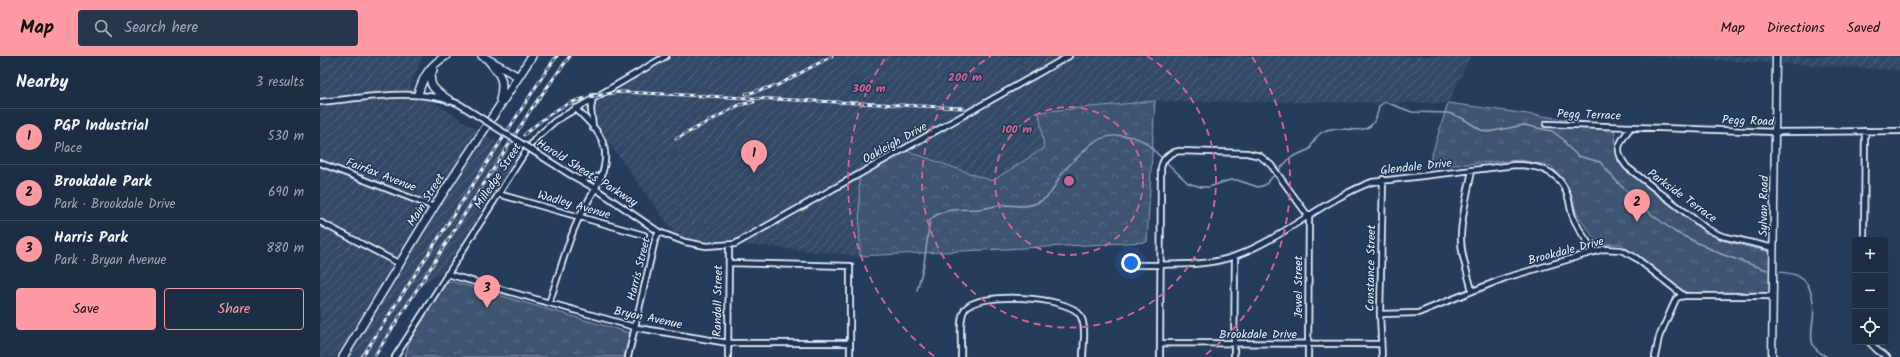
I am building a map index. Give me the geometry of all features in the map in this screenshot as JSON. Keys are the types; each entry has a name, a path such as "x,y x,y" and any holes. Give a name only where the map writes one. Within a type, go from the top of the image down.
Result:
{"main road":[{"path":"418,94 424,78 436,62 446,56"},
{"name":"Main Street","path":"343,357 434,207 532,56"},
{"name":"Sylvan Road","path":"1772,357 1776,56"},
{"path":"485,58 518,76"},
{"path":"485,58 499,72 501,77 502,88 500,105"},
{"path":"436,62 431,72 430,84 433,89 449,100"}],"street":[{"name":"Milledge Street","path":"395,357 498,194 536,138 555,121 575,108 666,56"},
{"name":"Oakleigh Drive","path":"729,245 735,244 1069,56"},
{"name":"Harold Sheats Parkway","path":"320,102 418,94 449,100 459,104 571,175 596,189 659,232"},
{"path":"593,97 591,109 593,128"},
{"path":"549,303 579,217 596,189 605,167 603,141 575,108"},
{"name":"Pegg Terrace","path":"1546,124 1631,127"},
{"name":"Pegg Road","path":"1631,127 1776,132 1900,131"},
{"name":"Parkside Terrace","path":"1631,127 1621,139 1618,148 1620,159 1627,168 1707,229 1722,236 1774,248"},
{"path":"1864,237 1866,131"},
{"path":"1160,357 1161,168 1165,158 1174,152 1247,153 1260,156 1271,165 1309,217"},
{"name":"Fairfax Avenue","path":"320,162 434,207"},
{"name":"Glendale Drive","path":"1138,265 1204,263 1235,256 1267,241 1354,189 1383,179 1514,165 1537,167 1553,174 1565,188 1574,219 1594,252"},
{"path":"1472,170 1465,196 1461,236 1462,251 1472,291"},
{"path":"578,179 602,176"},
{"name":"Constance Street","path":"1382,357 1380,314 1383,179"},
{"name":"Wadley Avenue","path":"498,194 644,235"},
{"name":"Jewel Street","path":"1308,357 1309,217"},
{"path":"320,222 400,264"},
{"path":"659,232 685,242 706,246 729,245"},
{"name":"Harris Street","path":"628,357 655,240 659,232"},
{"name":"Randall Street","path":"728,357 729,245"},
{"name":"Brookdale Drive","path":"1380,314 1418,313 1505,278 1594,252 1612,249 1629,253 1684,296"},
{"path":"1234,357 1235,256"},
{"path":"729,263 850,266 850,357"},
{"name":"Bryan Avenue","path":"448,274 635,328 728,343 850,344"},
{"path":"1655,357 1659,337 1676,299 1679,296 1773,296"},
{"path":"962,357 962,319 965,309 970,304 977,301 1021,298 1067,305 1074,309 1082,320 1083,357"},
{"name":"Brookdale Drive","path":"1160,343 1381,344"},
{"path":"1871,345 1887,357"}],"shaded area":[{"path":"320,56 423,56 410,87 518,156 441,274 417,285 397,324 377,357 320,357"},
{"path":"667,56 1471,56 1448,103 1155,101 1039,112 1044,148 992,181 901,149 859,176 860,256 729,243 682,243 579,102 596,99"},
{"path":"1636,56 1900,56 1900,70 1776,63"}],"green space":[{"path":"1155,101 1147,242 860,256 859,176 901,149 992,181 1044,148 1039,112"},
{"path":"1448,103 1614,126 1618,162 1721,240 1773,253 1772,296 1682,292 1621,244 1598,244 1577,214 1569,188 1551,166 1519,160 1428,167"},
{"path":"450,281 630,333 624,357 405,357 409,342 446,283"}],"waterway":[{"path":"917,290 924,264 930,220 941,213 953,210 982,209 1000,205 1025,206 1035,204 1048,196 1065,169 1083,153 1087,147 1103,138 1110,136 1125,136 1145,142 1188,183 1201,187 1209,187 1230,180 1237,180 1258,187 1265,185 1290,158 1310,149 1317,136 1327,130 1358,130 1368,128 1375,121 1379,106 1385,102 1412,112 1448,113 1462,118 1481,130 1488,132 1524,125 1552,131 1564,140 1567,146 1578,156 1600,162 1619,184 1651,214 1675,232 1721,254 1767,270"},
{"path":"1780,272 1796,275 1803,279 1810,289 1814,314 1811,336 1812,342 1816,349 1827,357"}],"railway":[{"path":"362,357 557,56"},
{"path":"374,357 532,108 570,56"},
{"path":"746,94 778,85 832,56"},
{"path":"524,135 547,116 568,104 591,96 621,92 963,108"},
{"path":"676,139 739,105 754,102"}],"place":[{"name":"PGP Industrial","path":"754,173"},
{"name":"Brookdale Park","path":"1637,222"},
{"name":"Harris Park","path":"487,308"}]}
